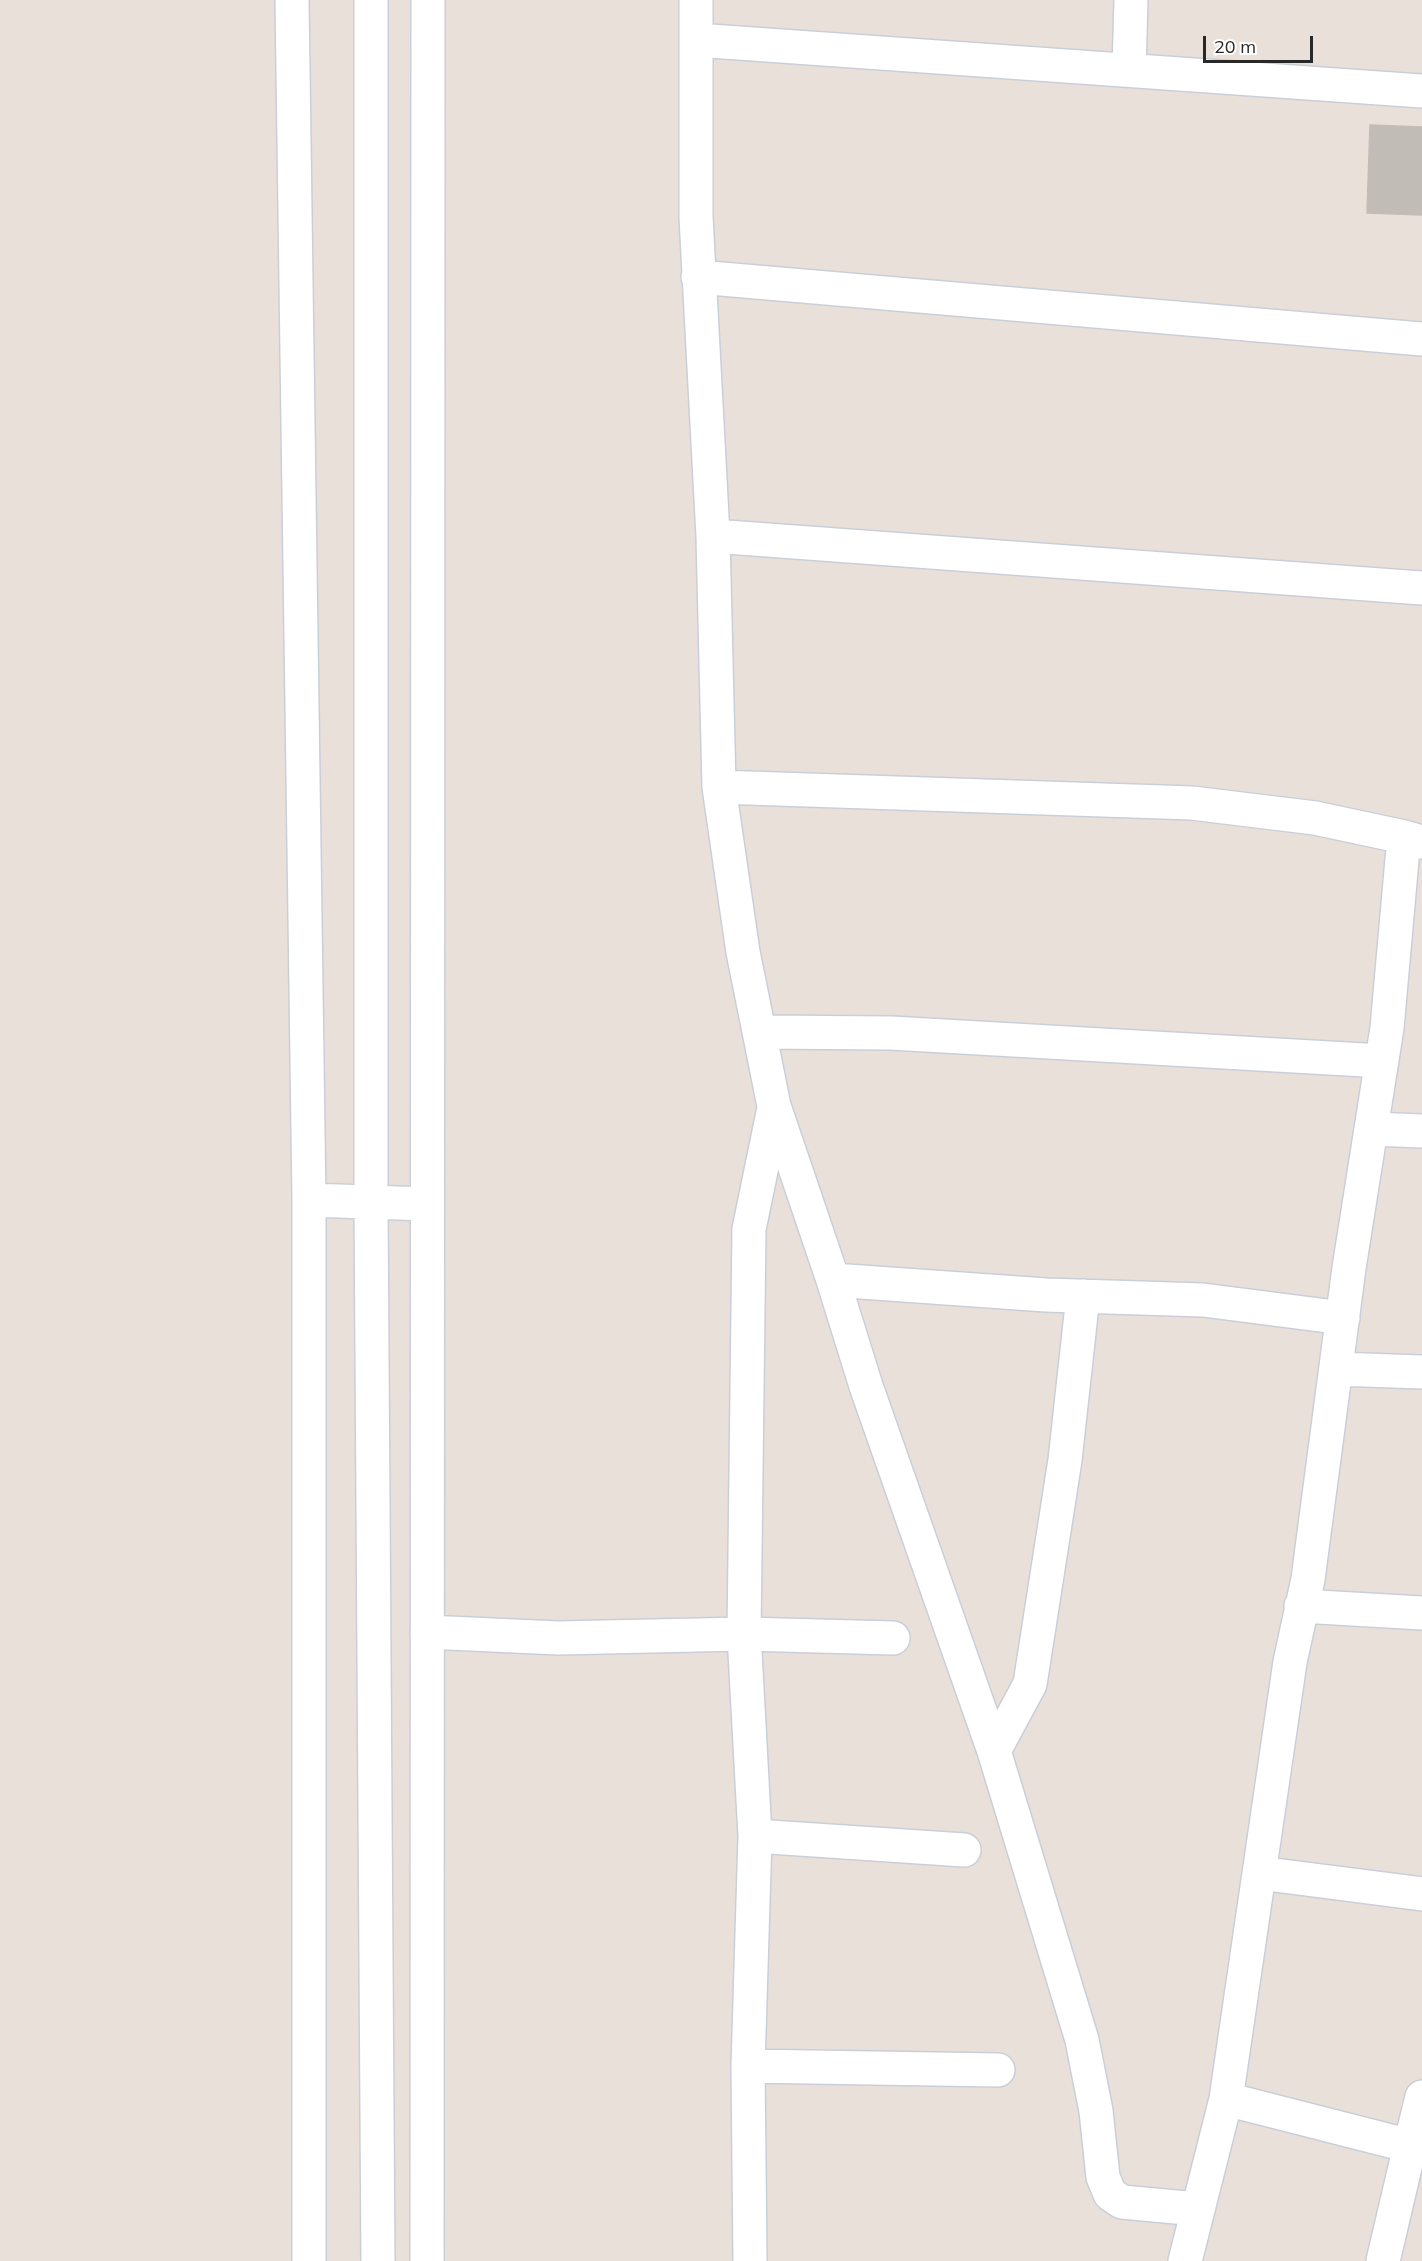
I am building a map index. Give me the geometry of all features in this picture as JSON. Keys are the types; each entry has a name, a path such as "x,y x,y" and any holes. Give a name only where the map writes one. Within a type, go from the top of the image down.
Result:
{"street":[{"path":"292,0 342,1201 377,2149 378,2261"},
{"path":"309,2261 342,1201 371,0"},
{"path":"427,2261 428,0"},
{"path":"696,0 698,277 713,536 719,787 743,952 774,1106 866,1386 994,1751 1082,2040 1096,2111 1103,2177 1110,2194 1122,2202 1197,2209"},
{"path":"1129,70 1131,0"},
{"path":"696,40 1422,91"},
{"path":"698,277 1422,339"},
{"path":"713,536 1422,588"},
{"path":"719,787 1192,802 1316,818 1413,839 1343,1318 1308,1579 1290,1662 1226,2099 1185,2261"},
{"path":"759,1032 891,1033 1382,1061"},
{"path":"750,2261 748,2066 755,1836 744,1634 749,1229 774,1106"},
{"path":"1371,1129 1422,1131"},
{"path":"342,1201 427,1204"},
{"path":"833,1280 1083,1296 1203,1300 1343,1318"},
{"path":"994,1751 1030,1684 1065,1460 1083,1296"},
{"path":"1336,1369 1422,1372"},
{"path":"1301,1606 1422,1613"},
{"path":"427,1632 558,1638 744,1634 893,1638"},
{"path":"755,1836 964,1850"},
{"path":"1259,1873 1422,1894"},
{"path":"748,2066 998,2070"},
{"path":"1383,2261 1416,2148 1422,2097"},
{"path":"1226,2099 1416,2148"},
{"path":"377,2149 427,2151"}],"building":[{"path":"1370,125 1422,127 1422,215 1367,213"}]}
